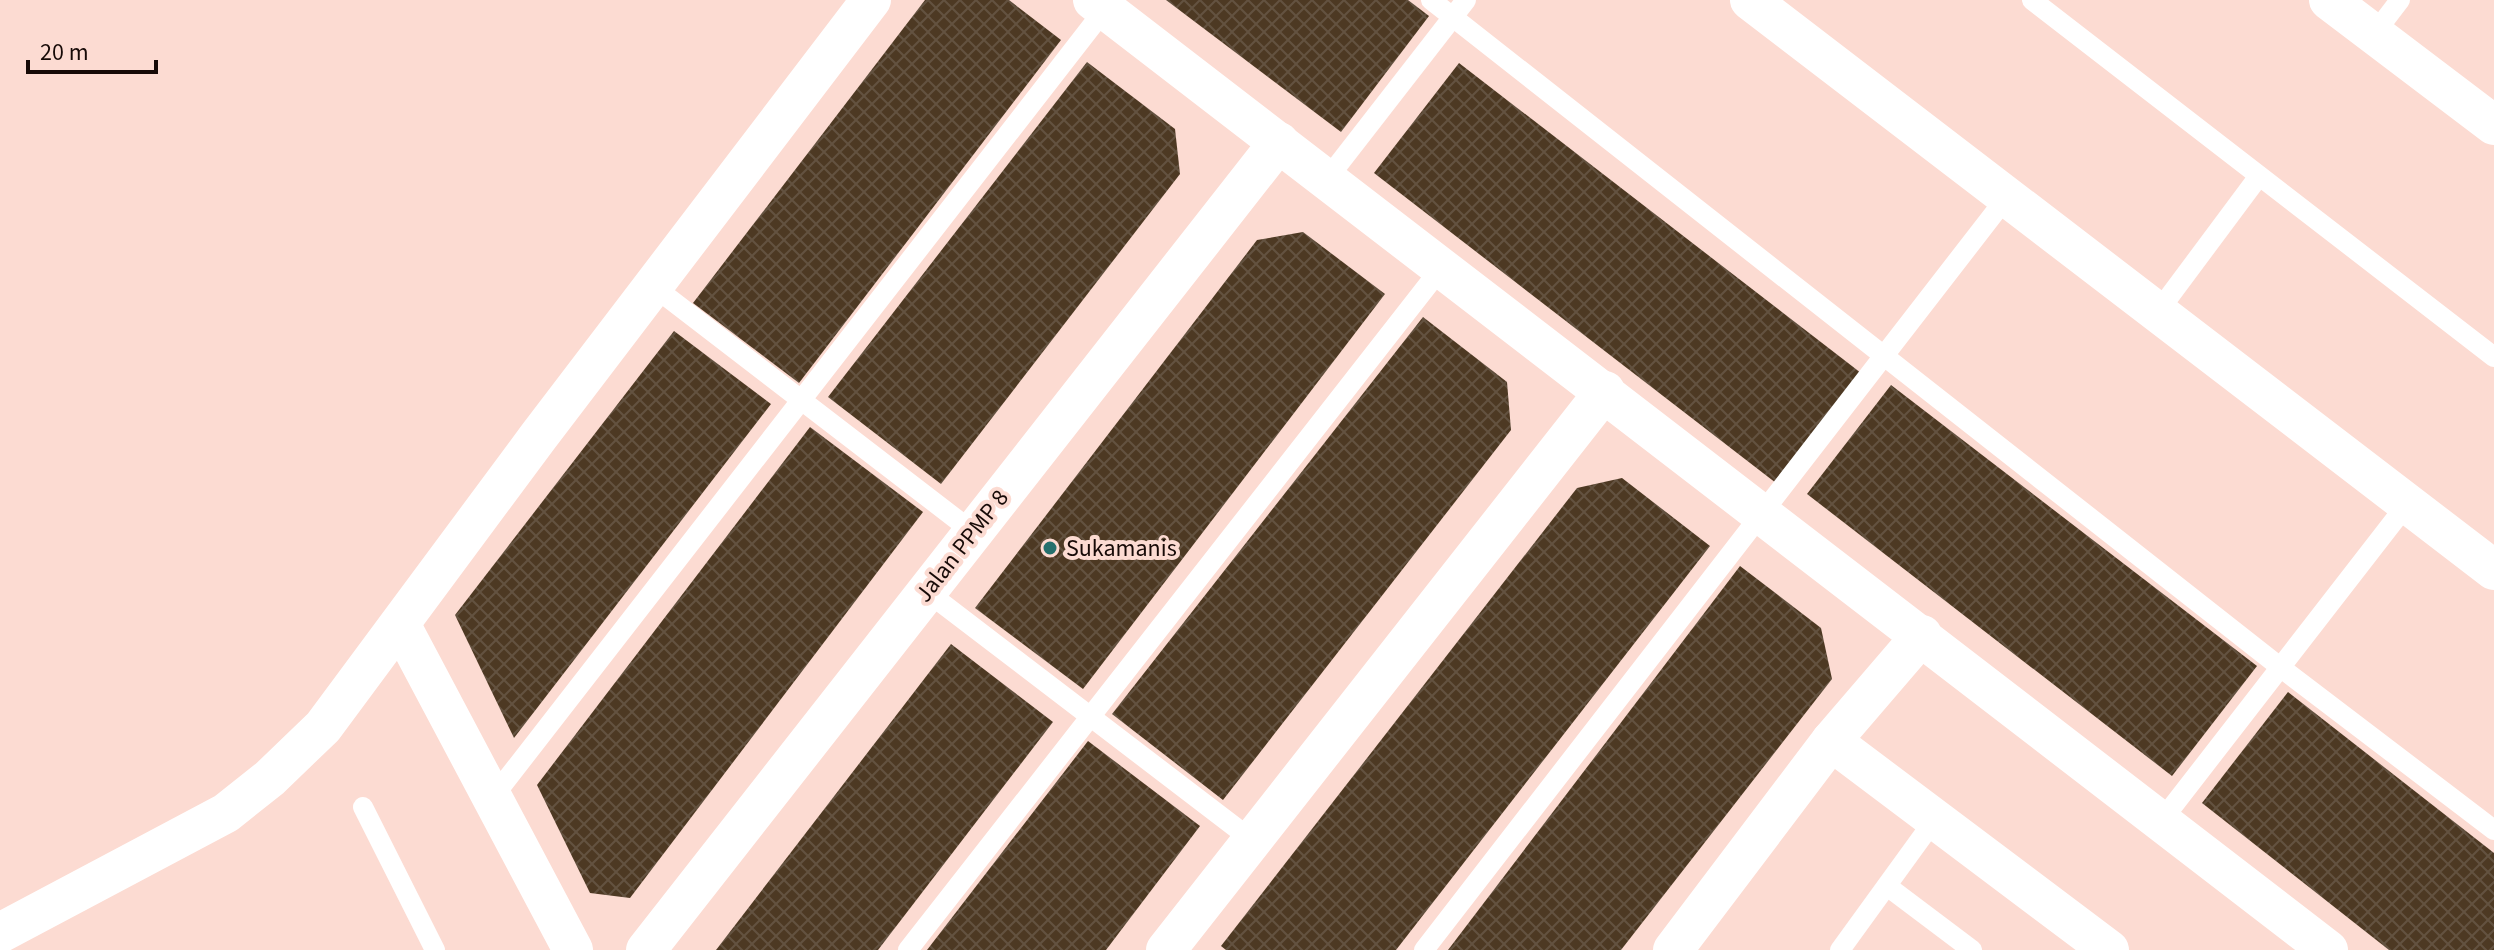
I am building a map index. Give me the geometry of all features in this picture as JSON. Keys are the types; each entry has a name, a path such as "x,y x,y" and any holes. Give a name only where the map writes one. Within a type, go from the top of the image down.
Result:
{"street":[{"path":"3,938 226,813 270,778 323,727 871,0"},
{"path":"1750,0 2494,570"},
{"path":"2329,0 2494,125"},
{"path":"1099,4 2328,950"},
{"name":"Jalan PPMP 8","path":"646,950 1279,142"},
{"path":"1179,945 1252,840 1605,391"},
{"path":"400,624 573,950"},
{"path":"1673,950 1831,741 1922,635"},
{"path":"1831,741 2109,950"}],"lane":[{"path":"1431,0 2280,667 2494,830"},
{"path":"1327,179 1466,0"},
{"path":"2032,0 2494,357"},
{"path":"2374,34 2400,0"},
{"path":"493,797 801,401 1099,4"},
{"path":"2157,313 2259,176"},
{"path":"1424,950 2006,198"},
{"path":"908,950 1442,267"},
{"path":"653,286 973,532"},
{"path":"2162,820 2407,504"},
{"path":"926,591 1252,840"},
{"path":"363,807 435,950"},
{"path":"1840,950 1935,819"},
{"path":"1887,886 1972,950"}],"building":[{"path":"925,0 1009,0 1061,40 799,383 693,303"},
{"path":"1166,0 1408,0 1429,16 1341,132"},
{"path":"1087,62 1175,129 1180,174 941,484 828,397"},
{"path":"1459,63 1861,373 1776,483 1374,173"},
{"path":"1303,232 1385,294 1083,689 975,608 1257,240"},
{"path":"1423,317 1507,382 1511,430 1223,800 1112,714"},
{"path":"674,331 771,404 514,738 455,615"},
{"path":"1891,385 2257,666 2172,776 1807,494"},
{"path":"810,427 923,512 630,898 590,893 537,785"},
{"path":"1622,478 1710,546 1396,950 1226,950 1221,946 1577,488"},
{"path":"1740,566 1821,628 1832,679 1621,950 1448,950"},
{"path":"951,644 1053,722 878,950 716,950"},
{"path":"2288,692 2494,853 2494,950 2389,950 2202,803"},
{"path":"1088,741 1200,826 1106,950 927,950"}],"place":[{"name":"Sukamanis","path":"1050,548"}]}
